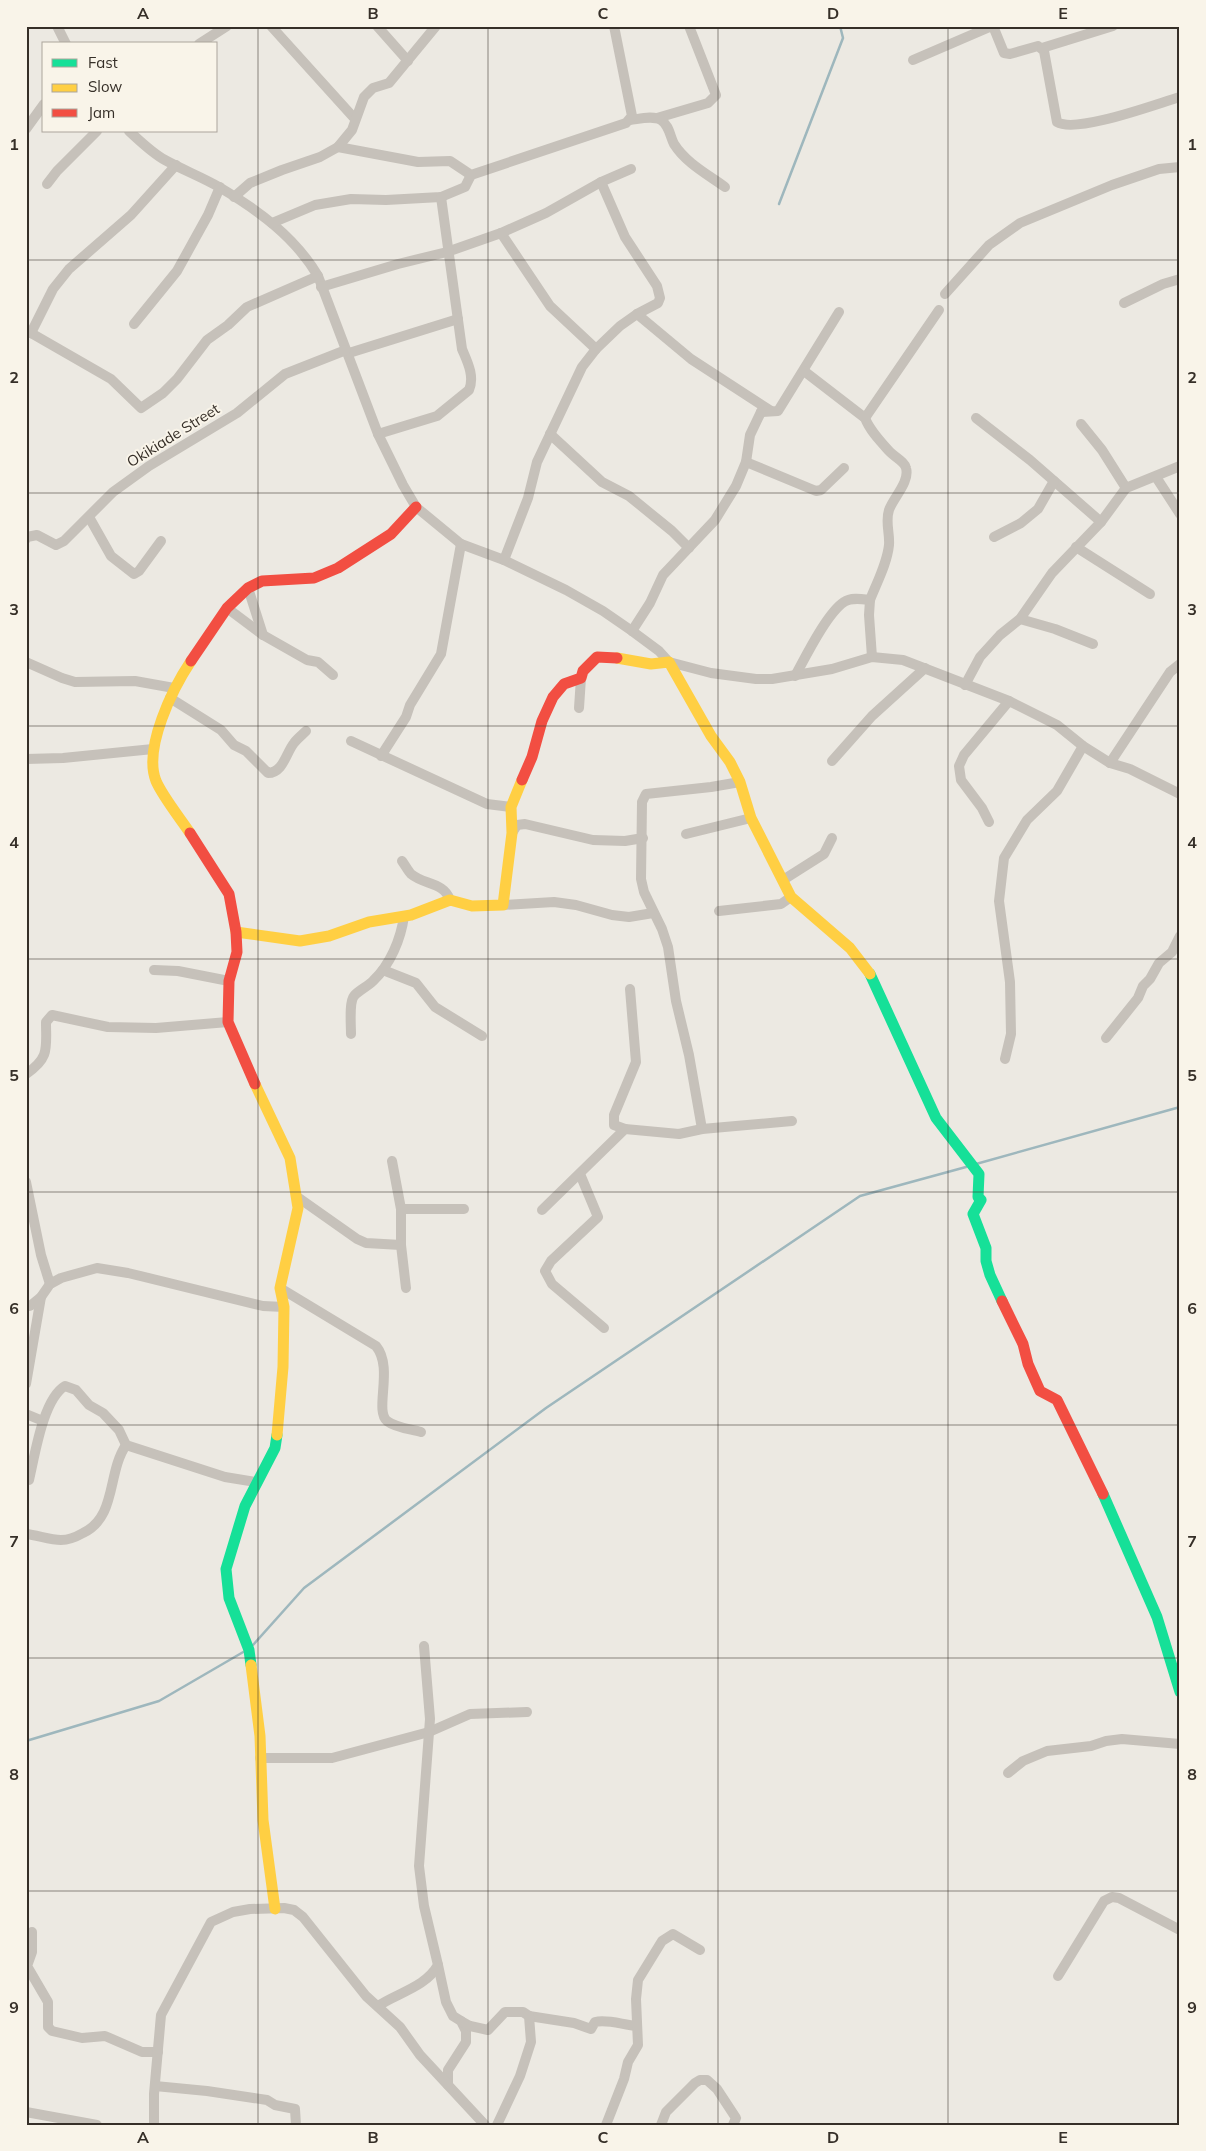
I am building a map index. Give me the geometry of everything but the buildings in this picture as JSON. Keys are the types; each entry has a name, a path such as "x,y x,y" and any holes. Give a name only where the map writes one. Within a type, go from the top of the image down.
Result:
{"street":[{"path":"202,42 227,26"},
{"path":"271,26 355,119"},
{"path":"377,26 408,61"},
{"path":"234,197 250,183 320,157 338,147 352,130 364,97 373,88 389,83 436,26"},
{"path":"614,26 632,116 630,120"},
{"path":"272,223 316,205 351,199 386,200 441,196 465,187 471,175 626,123 630,120 657,118 708,103 716,95 689,26"},
{"path":"912,60 992,26 1004,53 1010,54 1038,46 1042,48 1112,26"},
{"path":"60,28 65,42"},
{"path":"1042,48 1057,122 1061,125 1086,124 1180,97"},
{"path":"26,129 42,107"},
{"path":"657,118 666,124 674,143 688,161 725,187"},
{"path":"47,184 57,171 96,132"},
{"path":"130,132 164,159 220,188 272,223 296,246 318,276 378,434 416,507 461,544 504,560 566,590 603,611 659,650 670,662 711,736 730,762 740,782 751,818 791,897 850,948 872,977 936,1118 979,1174 978,1197 982,1200 973,1214 986,1248 986,1261 990,1275 1023,1344 1028,1364 1040,1391 1056,1400 1124,1537 1157,1617 1180,1692"},
{"path":"338,147 418,162 450,161 471,175"},
{"path":"176,165 131,215 69,269 53,289 28,332 111,379 141,408 177,379 207,340 228,325 247,307 318,276"},
{"path":"945,294 989,245 1020,223 1112,185 1159,169 1180,166"},
{"path":"321,287 398,264 448,252 501,233 546,213 601,182 631,169"},
{"path":"504,560 528,498 537,462 582,367 596,349 637,314 658,303 660,292 625,237 601,182"},
{"path":"134,324 177,271 208,215 220,188"},
{"path":"378,434 437,416 469,390 472,384 470,369 462,348 441,196"},
{"path":"501,233 550,306 596,349"},
{"path":"1124,303 1163,284 1180,279"},
{"path":"865,418 939,310"},
{"path":"762,412 778,411 839,312"},
{"path":"637,314 692,359 771,411 762,412"},
{"name":"Okikiade Street","path":"26,539 36,534 56,545 64,540 113,492 149,466 237,413 285,374 347,352 458,319"},
{"path":"804,371 865,418 868,426 891,453 906,465 906,478 888,512 887,528 890,543 886,562 870,600 868,615 872,657"},
{"path":"632,631 650,603 663,576 715,520 736,486 746,462 750,435 762,412"},
{"path":"976,418 1054,480 1101,522"},
{"path":"1081,424 1102,450 1126,488"},
{"path":"550,434 602,482 629,496 672,531 689,548"},
{"path":"746,462 816,490 821,490 844,468"},
{"path":"965,685 980,657 1000,635 1020,619 1052,573 1101,522 1126,488 1180,466"},
{"path":"1156,477 1180,514"},
{"path":"994,537 1021,523 1038,509 1054,480"},
{"path":"275,1909 263,1820 260,1736 248,1650 229,1598 226,1569 245,1506 275,1448 280,1418 284,1307 280,1288 298,1208 290,1158 228,1022 229,981 237,952 236,932 228,894 156,780 153,749 172,693 208,633 228,608 248,588 262,581 314,578 338,568 391,534 416,507"},
{"path":"89,516 111,556 134,574 139,571 161,540"},
{"path":"382,756 406,718 410,705 442,654 461,544"},
{"path":"1076,547 1150,594"},
{"path":"248,588 263,635"},
{"path":"795,676 822,628 844,601 855,598 870,600"},
{"path":"228,608 263,635 307,660 318,662 333,675"},
{"path":"1020,619 1055,629 1093,644"},
{"path":"579,708 583,671 597,657 625,659 645,664 670,662 711,673 756,679 795,676 872,657 904,660 965,685 1009,700 1057,725 1083,746 1110,763 1130,769 1178,789"},
{"path":"26,662 75,682 135,680 172,693 221,730 234,745 246,751 268,773 278,769 290,752 293,744 306,732"},
{"path":"1110,763 1170,672 1180,664"},
{"path":"832,761 872,716 925,668"},
{"path":"503,905 512,833 511,807 532,758 542,720 553,697 564,684 581,678"},
{"path":"989,822 982,808 960,780 959,766 964,755 1009,700"},
{"path":"351,741 487,804 511,807"},
{"path":"1005,1059 1011,1034 1010,982 998,901 1004,858 1026,820 1057,791 1083,746"},
{"path":"26,759 63,758 153,749"},
{"path":"702,1129 689,1055 676,1001 668,947 662,929 644,892 641,879 642,802 646,794 740,782"},
{"path":"686,834 751,818"},
{"path":"512,833 517,826 524,824 593,840 625,841 643,838"},
{"path":"783,880 824,854 832,838"},
{"path":"402,861 410,874 442,888 450,900"},
{"path":"719,911 781,904 791,897"},
{"path":"236,932 300,941 330,936 369,922 404,916 450,900 472,906 487,907 554,902 629,917 654,913"},
{"path":"351,1034 352,1001 354,996 373,982 383,970 402,932 404,916"},
{"path":"1106,1038 1138,998 1143,986 1150,979 1159,963 1172,952 1180,936"},
{"path":"154,970 178,971 229,981"},
{"path":"383,970 416,983 435,1007 482,1036"},
{"path":"630,989 636,1062 614,1115 614,1126 625,1129 679,1134 702,1129 792,1121"},
{"path":"26,1074 39,1065 46,1052 46,1022 52,1015 108,1027 156,1028 228,1022"},
{"path":"542,1210 625,1129"},
{"path":"392,1161 401,1210 401,1246 406,1288"},
{"path":"580,1174 598,1216 551,1261 545,1270 552,1284 604,1328"},
{"path":"26,1182 30,1219 50,1284"},
{"path":"296,1196 357,1239 366,1243 401,1246"},
{"path":"401,1210 464,1210"},
{"path":"26,1306 30,1306 41,1297 50,1284 61,1278 97,1268 128,1272 254,1304 284,1307"},
{"path":"280,1288 376,1346 382,1353 385,1364 382,1411 385,1419 391,1423 421,1432"},
{"path":"26,1384 41,1297"},
{"path":"29,1480 43,1420 59,1390 65,1386 76,1390 89,1405 103,1413 119,1430 126,1445 225,1477 256,1482"},
{"path":"26,1414 43,1420"},
{"path":"26,1534 60,1540 72,1539 93,1528 102,1518 115,1468 126,1445"},
{"path":"424,1646 430,1719 419,1866 424,1906 446,2002 453,2016 470,2026 488,2030 505,2012 522,2012 528,2016 574,2023 591,2029 595,2022 605,2020 616,2024 637,2026"},
{"path":"260,1758 332,1758 429,1732 470,1714 527,1712"},
{"path":"1008,1773 1023,1761 1047,1751 1091,1746 1106,1741 1122,1739 1180,1744"},
{"path":"1058,1976 1104,1901 1112,1897 1119,1898 1180,1930"},
{"path":"154,2125 155,2086 162,2015 211,1922 233,1912 284,1908 303,1917 366,1996 400,2027 420,2055 485,2125"},
{"path":"32,1932 32,1952 27,1966 48,2002 48,2028 52,2031 82,2038 105,2036 142,2052 158,2052"},
{"path":"606,2125 624,2079 628,2062 638,2045 638,1980 662,1941 673,1934 700,1950"},
{"path":"378,2006 423,1982 434,1973 438,1965"},
{"path":"497,2125 520,2076 531,2042 528,2016"},
{"path":"448,2085 448,2070 466,2042 466,2031 461,2021"},
{"path":"660,2125 666,2112 700,2080 707,2080 717,2089 736,2118 733,2125"},
{"path":"155,2086 267,2100 275,2105 295,2109 296,2125"},
{"path":"26,2112 97,2125"}],"waterway":[{"path":"779,204 843,38 840,26"},
{"path":"976,1164 1180,1107"},
{"path":"253,1645 304,1588 546,1408 860,1196 966,1167"},
{"path":"26,1741 159,1701 245,1651"}],"traffic: fast":[{"path":"870,974 936,1118 979,1174 978,1197 981,1200 973,1214 986,1248 986,1261 990,1275 1002,1301"},
{"path":"251,1665 249,1650 229,1598 226,1569 245,1506 275,1448 277,1435"},
{"path":"1103,1494 1157,1617 1180,1692"}],"traffic: slow":[{"path":"617,658 651,664 669,662 711,736 730,762 740,782 751,818 791,897 850,948 870,974"},
{"path":"190,833 167,801 156,781 153,767 153,752 169,702 191,661"},
{"path":"236,932 300,941 329,936 369,922 411,915 450,900 472,906 503,905 512,833 511,807 522,780"},
{"path":"255,1084 290,1158 298,1208 280,1288 284,1307 283,1367 277,1435"},
{"path":"251,1665 260,1736 263,1820 275,1909"}],"traffic: jam":[{"path":"191,661 227,608 248,588 262,581 314,578 338,568 391,534 416,507"},
{"path":"522,780 532,757 542,721 553,697 564,684 581,678 583,671 597,657 617,658"},
{"path":"190,833 229,894 236,932 237,952 229,981 228,1022 255,1084"},
{"path":"1002,1301 1023,1344 1028,1364 1040,1391 1057,1400 1103,1494"}]}
